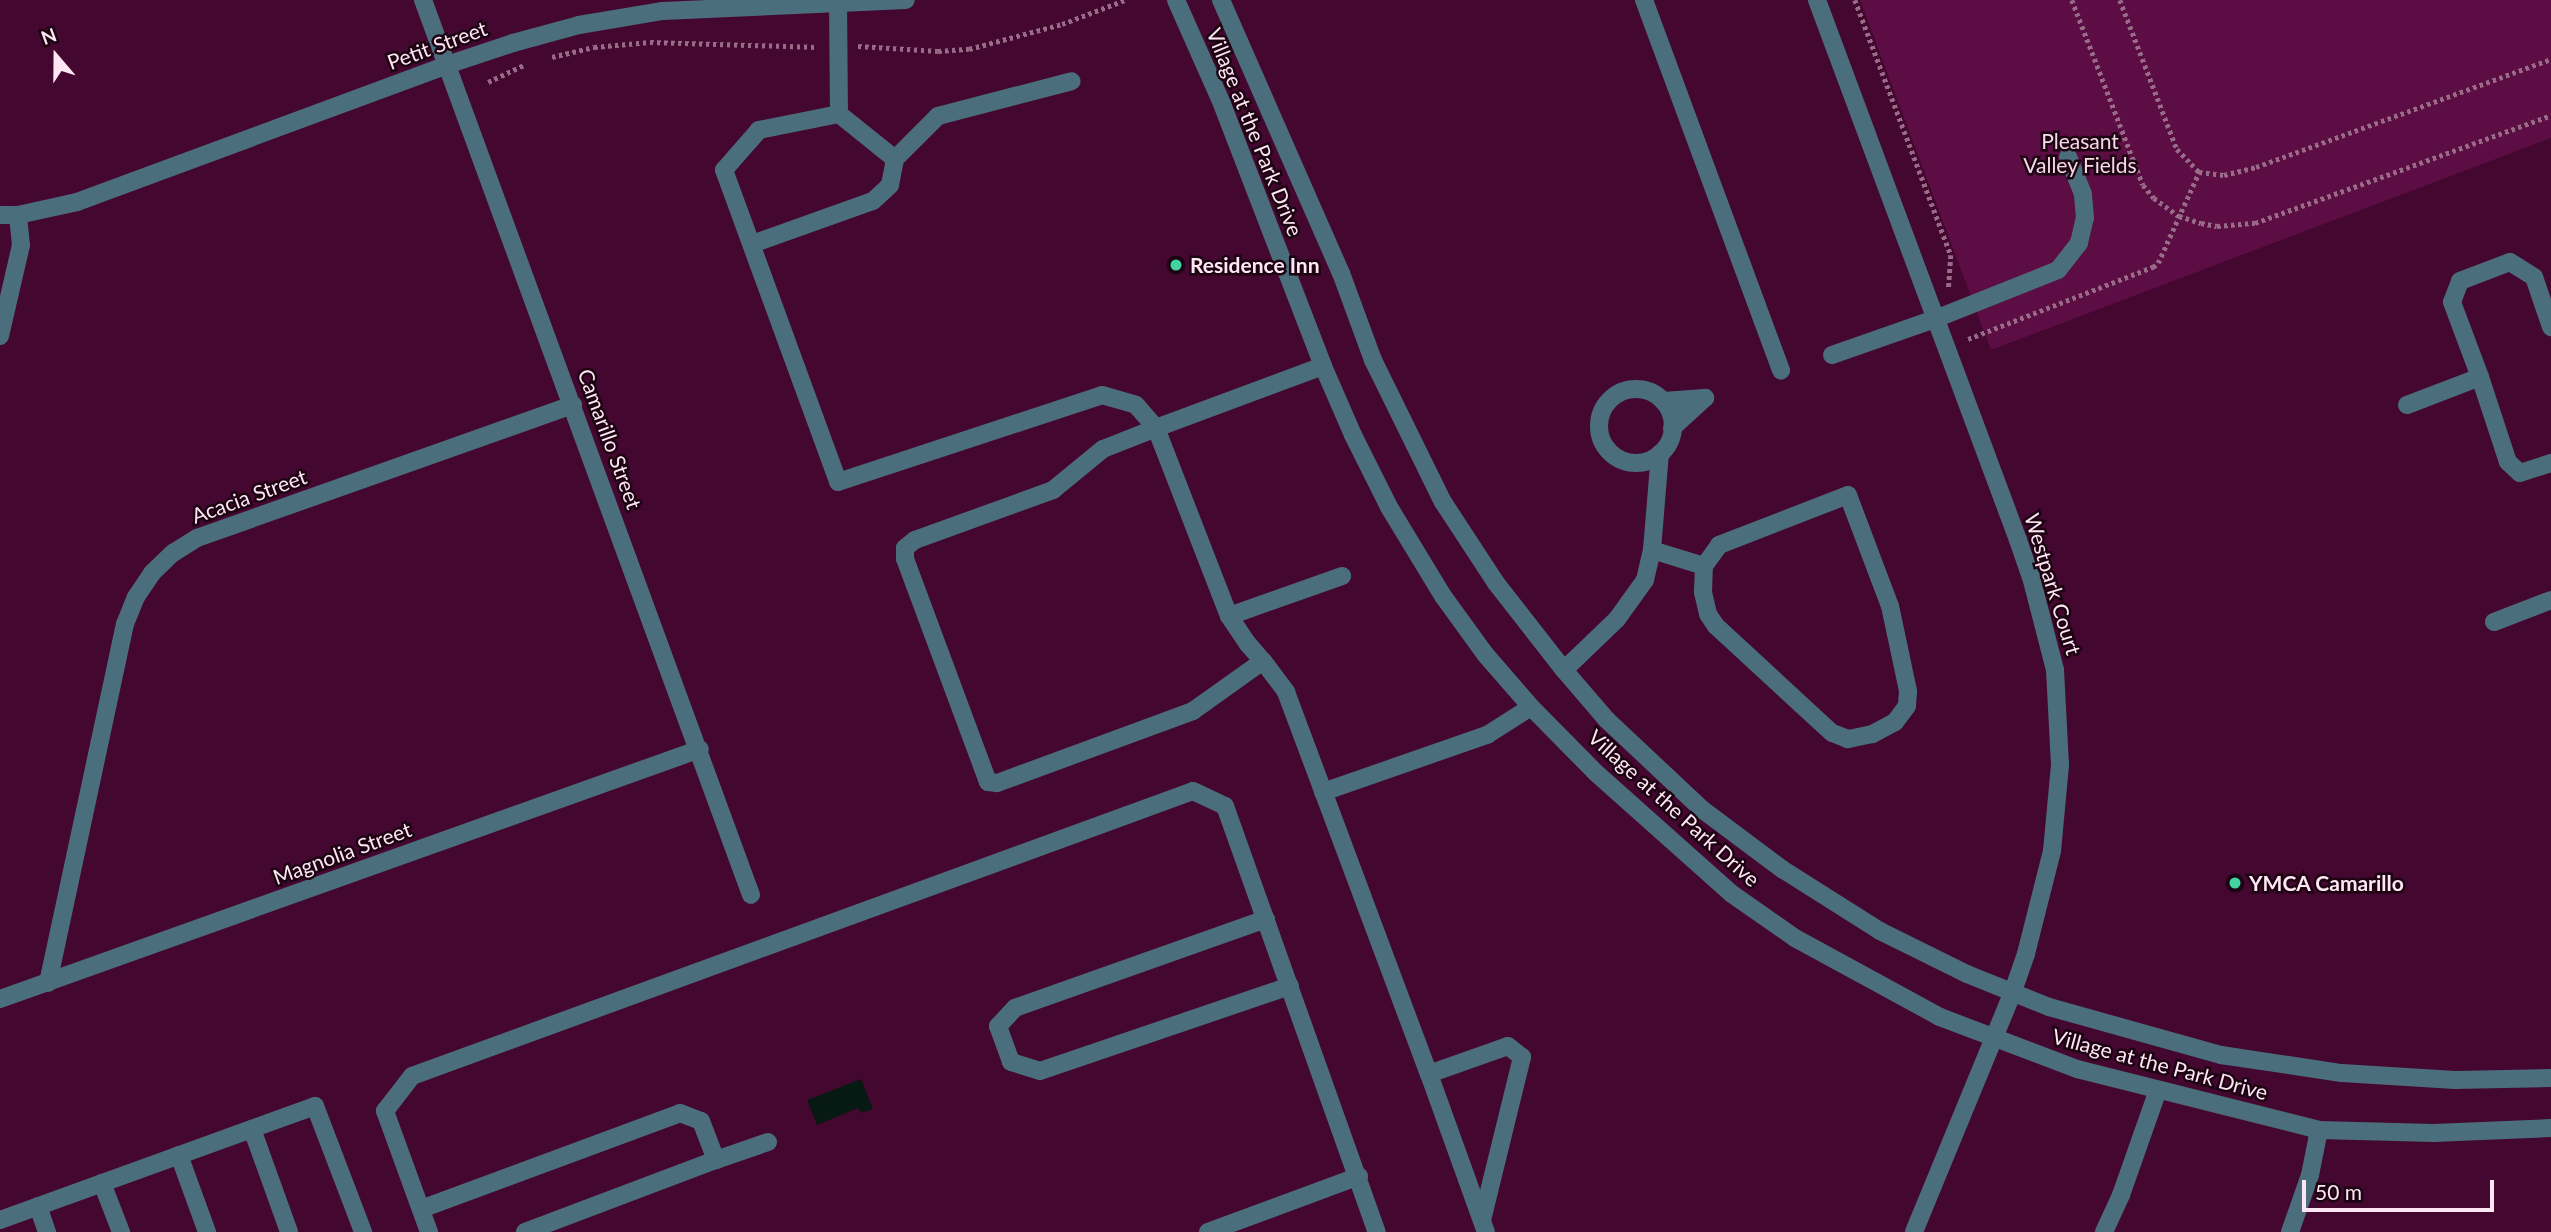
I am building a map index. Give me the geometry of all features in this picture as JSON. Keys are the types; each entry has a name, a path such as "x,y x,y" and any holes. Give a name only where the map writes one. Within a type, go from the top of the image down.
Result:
{"street":[{"name":"Camarillo Street","path":"424,0 700,749 751,895"},
{"name":"Petit Street","path":"0,215 18,215 77,202 447,65 579,25 664,6 906,0"},
{"name":"Village at the Park Drive","path":"1176,0 1222,104 1323,366 1389,507 1478,644 1531,708 1595,772 1731,894 1795,938 1940,1017 2077,1069 2319,1130 2434,1133 2551,1128"},
{"name":"Village at the Park Drive","path":"1220,0 1341,273 1373,360 1443,502 1496,583 1564,670 1651,764 1703,810 1782,869 1880,932 2012,994 2060,1011 2221,1055 2342,1073 2455,1080 2551,1078"},
{"path":"1644,0 1781,371"},
{"name":"Westpark Court","path":"1816,0 2031,577 2055,670 2060,765 2052,851 2026,954 2012,994 1914,1232"},
{"path":"837,3 839,114"},
{"path":"752,244 873,201 890,185 895,159 937,116 1072,81"},
{"path":"839,114 895,159"},
{"path":"839,114 759,130 724,170 838,482 1102,395 1136,405 1156,428 1229,617 1286,692 1484,1226"},
{"path":"1832,355 2046,276 2069,259 2079,243 2085,218 2083,194 2068,157"},
{"path":"0,337 21,245 18,215"},
{"path":"2551,327 2534,277 2510,262 2460,281 2452,302 2508,461 2521,473 2551,463"},
{"path":"1263,661 1193,711 997,783 988,782 983,775 905,559 905,548 915,540 1053,489 1103,449 1323,366"},
{"path":"2407,405 2480,377"},
{"path":"1631,389 1645,390 1663,401 1670,414 1672,428 1669,442 1660,453 1648,460 1633,462 1620,459 1604,444 1599,423 1603,410 1617,394 1631,389"},
{"path":"1663,401 1706,398 1672,428"},
{"name":"Acacia Street","path":"48,983 125,624 136,597 152,573 173,553 197,538 573,405"},
{"path":"1564,670 1617,619 1645,580 1652,550 1660,453"},
{"path":"1633,462 1656,497"},
{"path":"1848,495 1890,606 1905,679 1907,706 1895,723 1872,734 1848,739 1832,733 1716,626 1708,614 1703,592 1704,566 1719,545 1848,495"},
{"path":"1652,550 1704,566"},
{"path":"1229,617 1342,576"},
{"path":"2494,622 2551,600"},
{"path":"1323,792 1487,735 1531,708"},
{"name":"Magnolia Street","path":"0,999 700,749"},
{"path":"429,1232 385,1111 412,1076 1193,792 1225,806 1377,1232"},
{"path":"1266,919 1015,1008 998,1026 1011,1062 1040,1071 1290,986"},
{"path":"1429,1074 1508,1046 1522,1057 1484,1226"},
{"path":"2104,1232 2121,1195 2158,1090"},
{"path":"0,1220 315,1106 363,1232"},
{"path":"421,1209 680,1113 701,1121 716,1160"},
{"path":"252,1129 289,1232"},
{"path":"2290,1232 2310,1175 2319,1130"},
{"path":"525,1232 768,1142"},
{"path":"179,1155 206,1232"},
{"path":"1208,1232 1359,1176"},
{"path":"102,1183 121,1232"},
{"path":"38,1206 47,1232"}],"path":[{"path":"861,46 938,51 969,49 1062,24 1125,0"},
{"path":"1855,0 1951,256 1949,287"},
{"path":"2071,0 2133,167 2154,198 2179,216 2217,226 2255,223 2551,115"},
{"path":"2120,0 2177,149 2199,172 2224,175 2256,167 2551,59"},
{"path":"548,58 594,47 650,42 783,44 800,47"},
{"path":"488,82 535,62"},
{"path":"1968,339 2153,267 2158,263 2199,172"}],"green space":[{"name":"Pleasant Valley Fields","path":"1860,0 2551,0 2551,138 1991,350"}],"shaded area":[{"path":"861,1079 873,1109 861,1113 858,1108 817,1125 807,1100"}],"place":[{"name":"Residence Inn","path":"1176,265"},
{"name":"YMCA Camarillo","path":"2235,883"}]}
